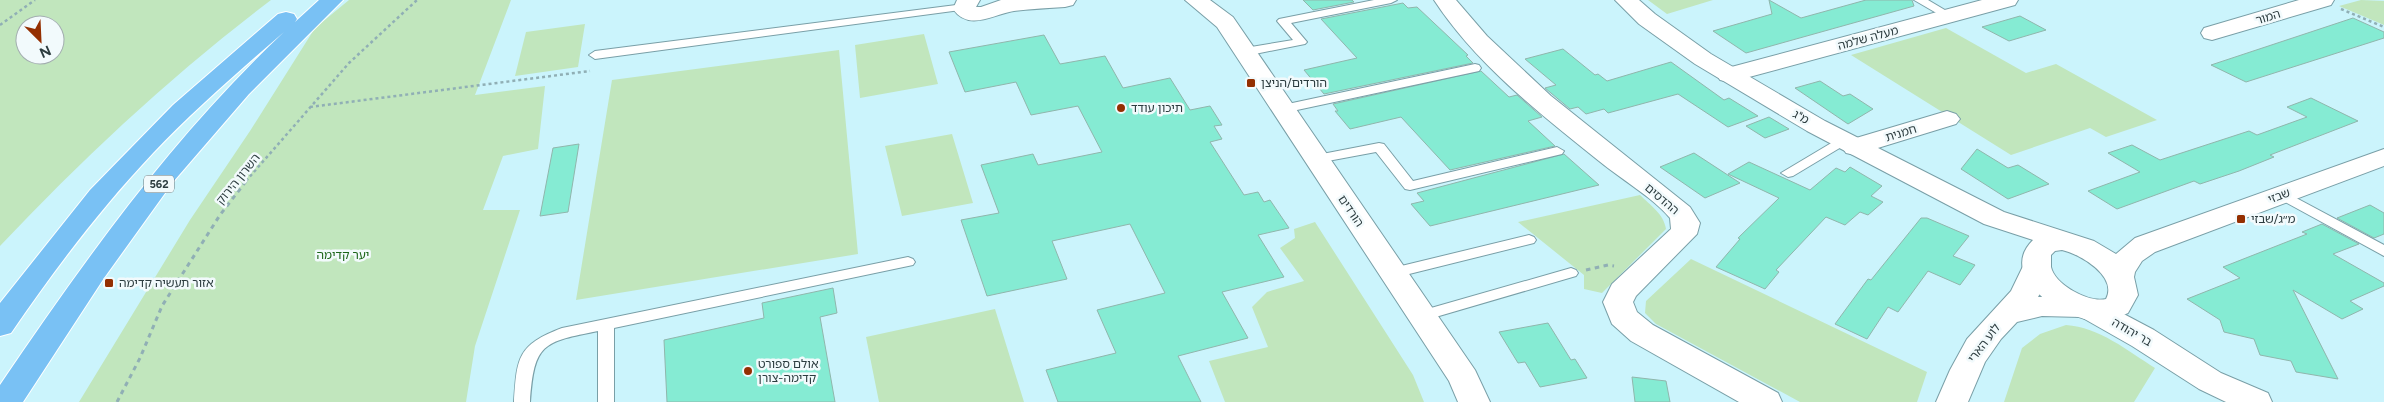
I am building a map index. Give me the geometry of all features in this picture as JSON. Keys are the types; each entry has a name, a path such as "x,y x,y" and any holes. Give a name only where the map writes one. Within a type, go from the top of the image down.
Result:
{"main road":[{"path":"0,325 82,216 153,138 308,0"},
{"name":"562","path":"10,398 94,270 188,146 272,56 332,0"}],"street":[{"path":"966,4 970,13 983,14 1011,5 1065,0"},
{"name":"הורדים","path":"1196,0 1224,11 1245,52 1464,378 1474,402"},
{"name":"ההדסים","path":"1445,0 1467,28 1536,95 1683,216 1686,226 1683,234 1642,272 1620,296 1618,307 1623,317 1651,338 1756,400"},
{"name":"מ\"ג","path":"1626,0 1673,38 1730,75 1849,144 1988,215 2015,227 2070,243"},
{"name":"מעלה שלמה","path":"1730,75 2007,0"},
{"name":"המור","path":"2212,33 2323,0"},
{"name":"חמנית","path":"1849,144 1947,119"},
{"name":"שבזי","path":"2121,287 2127,260 2146,246 2384,157"},
{"name":"מ\"ג","path":"1988,215 2021,240 2036,262"},
{"path":"2036,262 2039,249 2046,244 2070,243"},
{"name":"שבזי","path":"2070,243 2114,248 2146,246"},
{"name":"בר יהודה","path":"2070,243 2101,257 2121,287 2125,307 2137,324 2172,358"},
{"name":"בר יהודה","path":"2036,262 2041,278 2055,293 2126,328 2210,381 2256,402"},
{"name":"לוע הארי","path":"1952,402 1972,356 1991,330 2028,291 2036,262"},
{"name":"לוע הארי","path":"2008,314 2042,306 2109,309 2117,305 2121,287"}],"lane":[{"path":"1245,52 1301,42 1283,21 1391,0"},
{"path":"1920,0 1949,16"},
{"path":"595,56 966,4"},
{"path":"1283,109 1475,68"},
{"path":"1788,173 1849,144"},
{"path":"1317,159 1379,147 1410,186 1557,151"},
{"path":"2282,195 2384,251"},
{"path":"1393,273 1529,240"},
{"path":"522,402 524,364 536,346 567,332 908,262"},
{"path":"1422,316 1571,273"},
{"path":"606,324 606,402"}],"path":[{"path":"0,25 35,0"},
{"name":"השרון הירוק","path":"117,402 140,358 162,306 220,215 252,174 349,63 417,0"},
{"path":"2323,0 2384,27"},
{"path":"1571,273 1608,265 1642,272"}],"green space":[{"path":"0,0 271,0 199,57 130,117 0,246"},
{"name":"יער קדימה","path":"349,0 511,0 475,95 545,86 538,149 503,156 483,210 520,210 475,346 466,402 79,402 190,220 250,131 315,28"},
{"path":"1648,0 1713,0 1667,14"},
{"path":"2361,0 2384,1 2384,25 2339,6"},
{"path":"585,24 578,67 515,76 526,32"},
{"path":"1946,28 2026,73 2056,64 2157,120 2106,137 2090,128 2011,155 1851,55"},
{"path":"924,34 938,84 860,98 855,45"},
{"path":"839,50 858,254 576,300 612,80"},
{"path":"952,134 973,203 902,216 885,146"},
{"path":"1640,195 1660,214 1666,229 1602,293 1584,289 1584,275 1518,222"},
{"path":"1315,222 1413,375 1424,402 1225,402 1209,361 1268,347 1252,307 1267,292 1304,281 1280,248 1295,238 1294,229"},
{"path":"1691,259 1927,372 1917,402 1800,402 1656,324 1645,313 1646,301"},
{"path":"995,309 1024,402 879,402 866,337"},
{"path":"2066,325 2090,330 2102,335 2155,368 2134,402 2004,402 2022,348 2040,334"}],"building":[{"path":"1303,0 1352,0 1354,2 1313,10"},
{"path":"1769,0 1801,18 1866,0 1912,0 1914,6 1746,53 1713,31 1772,14"},
{"path":"1403,3 1408,8 1417,7 1468,55 1466,56 1473,63 1324,94 1304,70 1357,58 1321,19"},
{"path":"2020,16 2046,30 2009,41 1982,27"},
{"path":"2353,18 2384,32 2384,38 2246,82 2211,65"},
{"path":"1044,35 1060,64 1105,56 1123,88 1170,78 1190,110 1210,106 1222,125 1214,126 1222,139 1210,142 1244,195 1258,192 1264,202 1270,200 1289,228 1258,235 1284,277 1222,292 1248,338 1178,356 1201,402 1058,402 1046,370 1116,353 1097,310 1165,293 1130,224 1052,241 1067,279 987,296 961,220 999,213 981,165 1033,154 1038,165 1102,152 1078,106 1031,115 1016,82 965,92 949,52"},
{"path":"1563,49 1595,75 1598,74 1607,81 1671,62 1724,100 1729,98 1758,116 1728,127 1678,94 1608,113 1604,109 1586,114 1578,107 1570,109 1545,88 1556,85 1525,59"},
{"path":"1481,71 1509,97 1517,95 1542,117 1528,121 1555,146 1450,170 1401,117 1350,129 1335,111 1338,111 1333,104"},
{"path":"1820,81 1843,96 1850,94 1873,109 1848,124 1795,88"},
{"path":"2311,98 2358,121 2270,155 2274,157 2239,171 2200,184 2194,181 2117,209 2088,191 2140,172 2108,153 2132,145 2160,160 2249,131 2257,135 2307,117 2287,107"},
{"path":"1769,117 1789,129 1765,138 1746,126"},
{"path":"579,144 568,212 540,216 553,148"},
{"path":"1977,149 2008,168 2018,165 2049,184 2008,199 1961,169"},
{"path":"1694,153 1740,183 1705,198 1660,167"},
{"path":"1564,154 1599,185 1430,226 1411,204 1424,201 1417,193"},
{"path":"1749,162 1810,190 1836,168 1845,172 1850,167 1882,186 1871,196 1883,202 1868,215 1860,212 1845,225 1826,217 1776,270 1779,272 1765,289 1716,267 1740,239 1738,238 1779,198 1728,174"},
{"path":"2370,205 2384,213 2384,234 2374,238 2337,218"},
{"path":"1921,218 1927,218 1969,236 1953,256 1975,265 1960,285 1928,271 1898,312 1888,307 1867,339 1835,324 1868,279 1871,280"},
{"path":"2322,224 2359,244 2333,254 2384,283 2384,286 2350,301 2363,309 2342,319 2293,290 2338,379 2296,372 2291,361 2260,355 2254,339 2224,332 2220,320 2187,299 2240,278 2223,267 2307,234 2302,232"},
{"name":"אולם ספורט קדימה-צורן","path":"833,288 837,313 820,317 835,402 667,402 664,340 764,318 762,303"},
{"path":"1548,323 1571,360 1575,359 1587,378 1540,387 1525,362 1518,363 1499,332"},
{"path":"1632,377 1666,381 1670,402 1635,402"}],"place":[{"name":"הורדים/הניצן","path":"1251,83"},
{"name":"תיכון עודד","path":"1121,108"},
{"name":"מ״ג/שבזי","path":"2241,219"},
{"name":"אזור תעשיה קדימה","path":"109,283"},
{"name":"אולם ספורט קדימה-צורן","path":"748,371"}]}
